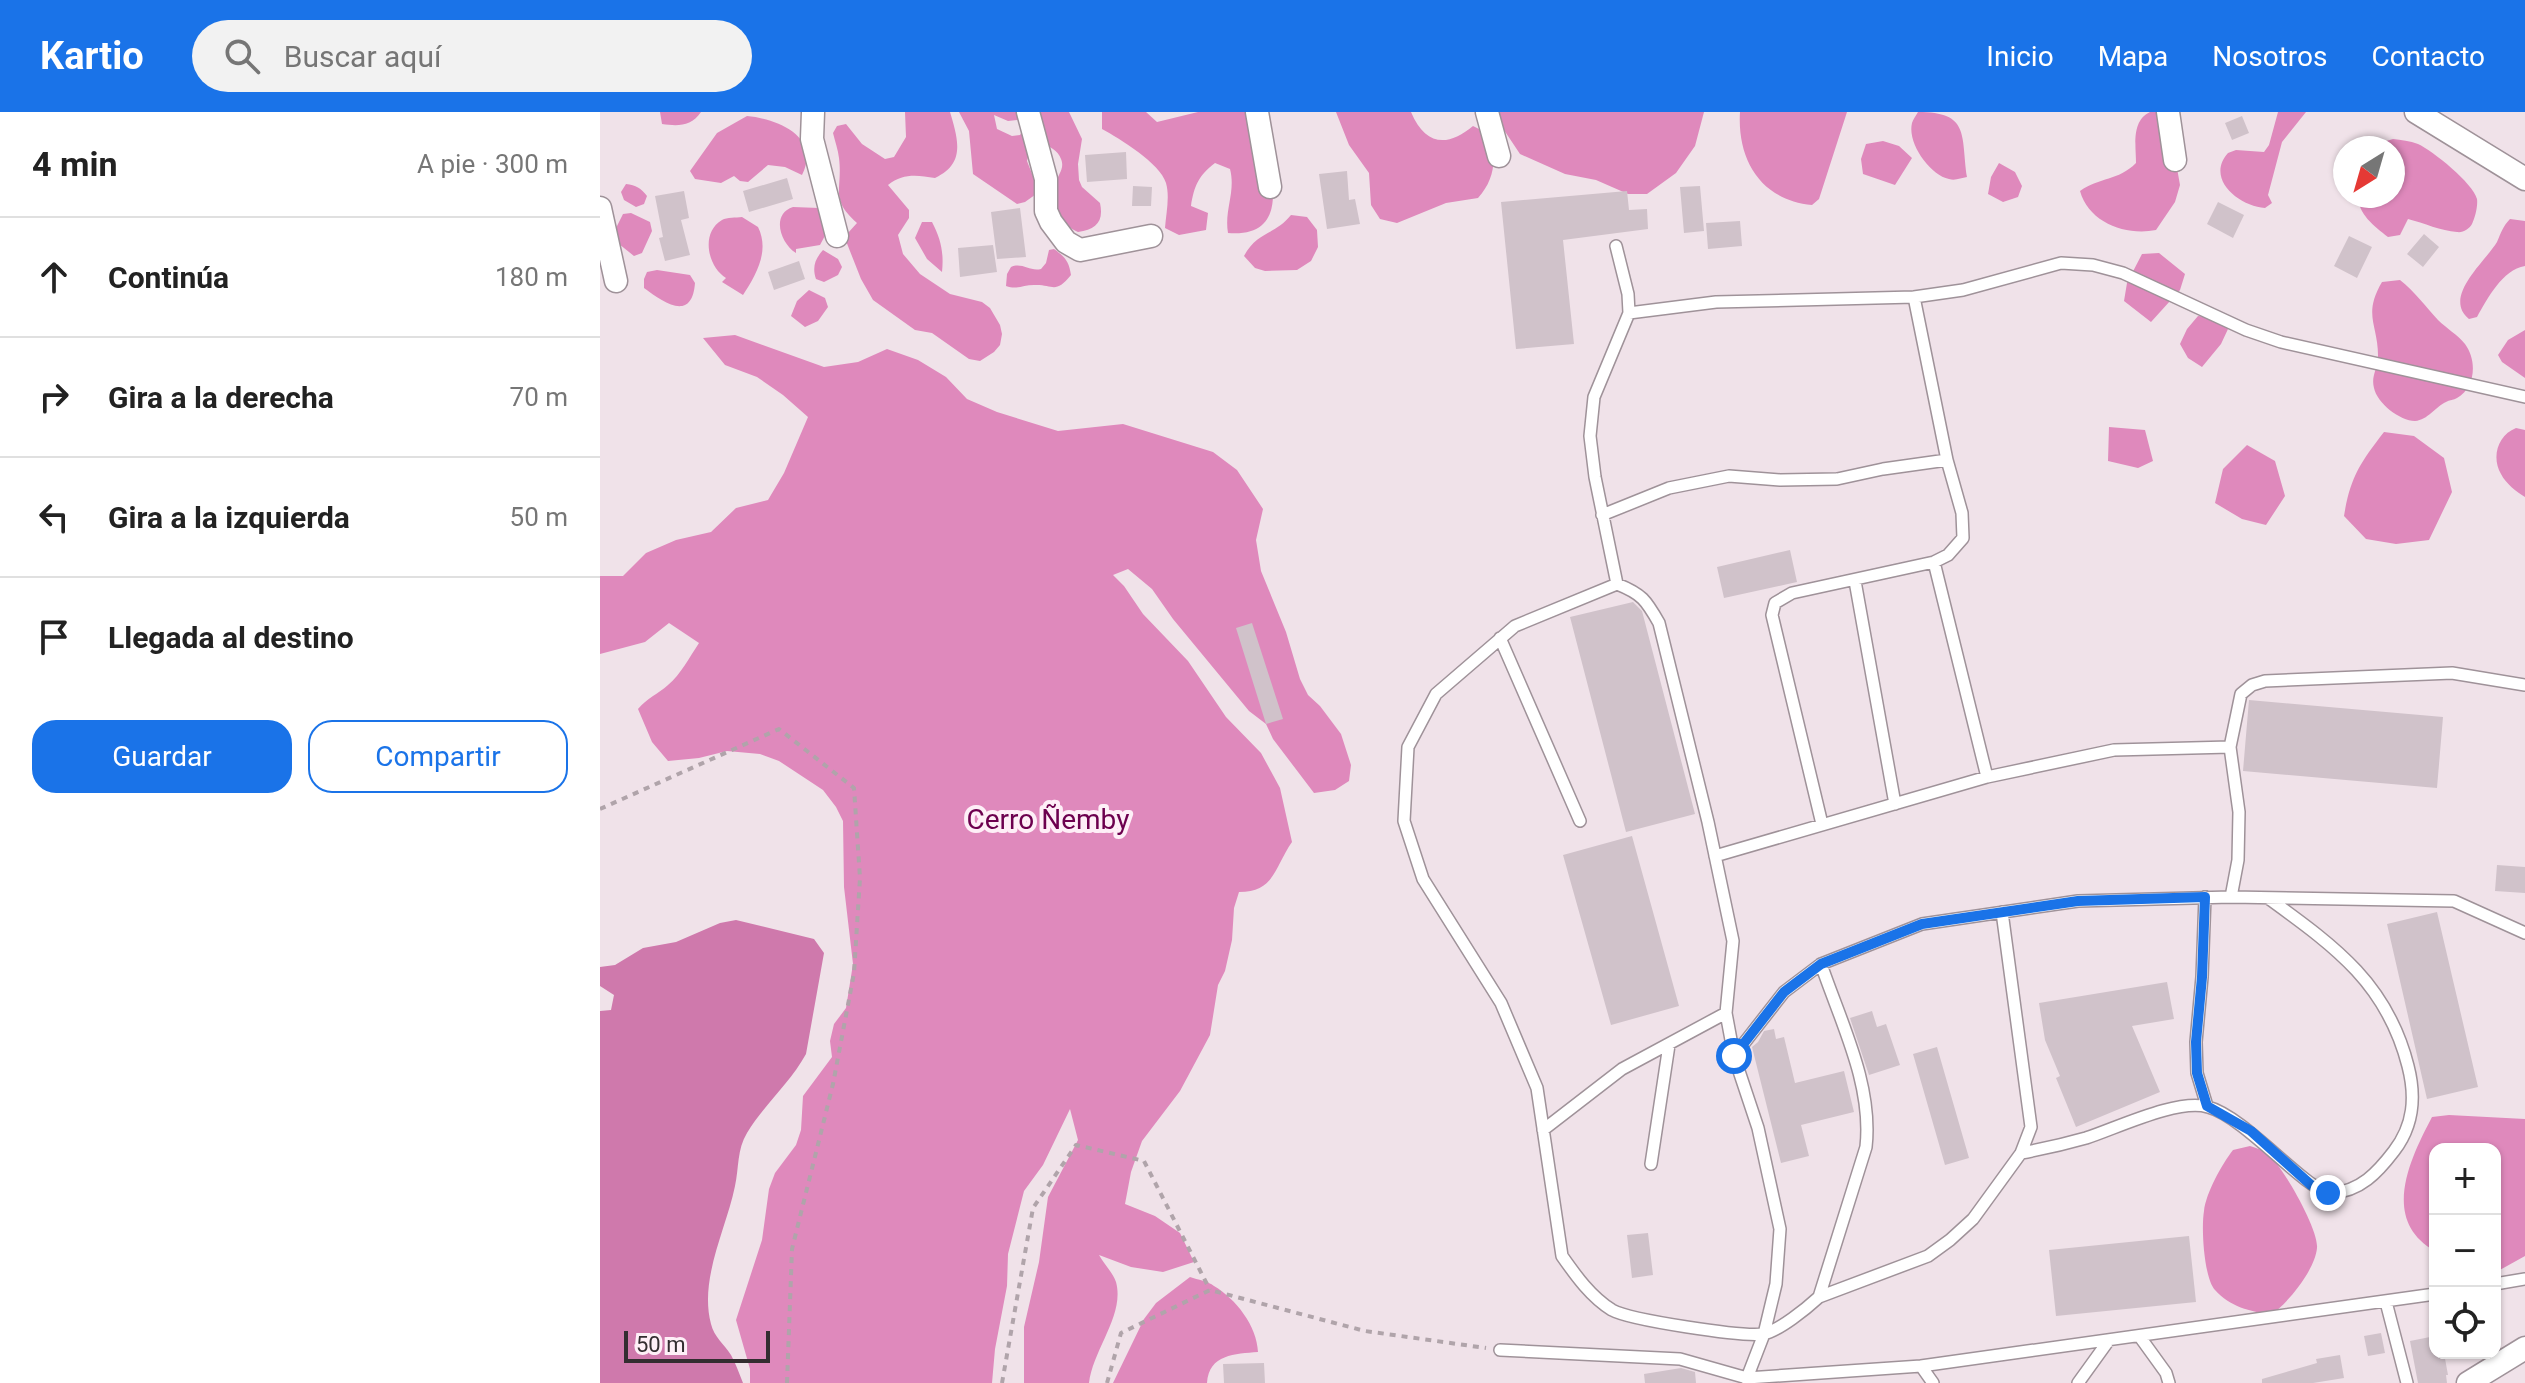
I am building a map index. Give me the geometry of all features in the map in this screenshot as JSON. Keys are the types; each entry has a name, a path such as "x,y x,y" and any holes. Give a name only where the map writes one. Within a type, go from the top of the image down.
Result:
{"street":[{"path":"813,112 812,139 837,236"},
{"path":"1028,112 1046,179 1046,211 1066,242 1080,250 1151,236"},
{"path":"1257,112 1270,187"},
{"path":"1487,112 1499,156"},
{"path":"2168,112 2175,160"},
{"path":"2416,112 2525,179"},
{"path":"600,208 616,281"},
{"path":"2468,1383 2525,1348"}],"lane":[{"path":"1616,246 1628,294 1629,313 1594,397 1590,436 1617,584"},
{"path":"1629,313 1716,302 1914,297 1963,290 2061,263 2093,265 2123,273 2246,330 2281,342 2525,397"},
{"path":"1822,824 1772,615 1775,603 1781,597 1934,562 1948,555 1963,538 1962,513 1947,460 1914,297"},
{"path":"1602,515 1669,488 1729,476 1780,480 1837,479 1947,460"},
{"path":"1934,562 1987,777"},
{"path":"1855,581 1895,804"},
{"path":"1748,1380 1764,1334 1776,1284 1780,1229 1758,1128 1734,1056 1726,1013 1733,941 1659,623 1647,601 1637,592 1617,584 1515,626 1436,694 1408,747 1404,821 1423,879 1501,1003 1537,1088 1562,1256 1576,1277 1613,1310 1629,1316 1693,1327 1764,1334 1805,1311 1819,1297 1928,1256 1973,1219 2021,1153 2031,1127 2002,912"},
{"path":"1500,638 1580,821"},
{"path":"2231,897 2238,860 2239,812 2230,747 2241,694 2252,685 2265,681 2452,673 2525,685"},
{"path":"1715,856 1987,777 2114,750 2230,747"},
{"path":"2205,897 2196,1042 2197,1073 2207,1106"},
{"path":"2021,1153 2087,1137 2167,1109 2207,1106 2251,1131 2311,1185 2328,1193 2348,1190 2375,1177 2403,1139 2415,1105 2400,1035 2382,999 2351,965 2317,933 2268,897"},
{"path":"1734,1056 1784,992 1821,964 1922,924 2078,901 2268,897 2454,901 2525,933"},
{"path":"1819,1297 1866,1147 1869,1125 1856,1063 1821,964"},
{"path":"1543,1130 1622,1069 1726,1013"},
{"path":"1651,1164 1669,1045"},
{"path":"2501,1283 2525,1279"},
{"path":"1500,1350 1680,1359 1748,1380 1921,1366 2429,1295"},
{"path":"2386,1302 2407,1383"},
{"path":"2140,1337 2166,1373 2169,1383"},
{"path":"2078,1383 2109,1340"},
{"path":"1921,1366 1933,1383"}],"path":[{"path":"600,809 779,729 854,788 860,878 854,973 833,1084 792,1249 787,1383"},
{"path":"1002,1383 1033,1208 1076,1145 1144,1161 1210,1290"},
{"path":"1107,1383 1121,1333 1210,1290 1365,1331 1500,1350"}],"green space":[{"path":"660,112 701,112 688,123 673,125 662,124"},
{"path":"905,112 950,112 957,141 952,166 935,178 910,176 888,185 909,210 909,218 898,235 903,254 920,274 950,294 982,302 990,308 1000,325 1000,345 980,361 969,359 932,333 915,330 873,300 846,241 847,234 857,223 840,200 839,158 833,133 837,126 846,124 862,144 885,159 894,157 906,137"},
{"path":"959,112 1022,112 1017,120 1008,121 994,115 997,129 1012,136 1020,135 1028,120 1028,112 1069,112 1082,139 1079,180 1082,187 1100,203 1101,215 1097,224 1078,232 1061,218 1055,191 1062,163 1058,153 1042,142 1029,153 1027,161 1039,192 1025,202 1017,204 973,174 969,131"},
{"path":"1102,112 1146,112 1157,122 1198,112 1254,112 1273,189 1272,208 1265,222 1251,231 1228,233 1232,185 1230,169 1215,163 1198,182 1191,206 1208,213 1206,230 1179,235 1165,228 1168,194 1162,175 1138,152 1102,129"},
{"path":"1336,112 1411,112 1423,131 1438,140 1454,138 1473,126 1489,134 1494,160 1484,191 1478,198 1446,203 1397,223 1380,219 1371,205 1369,173 1349,145"},
{"path":"1492,112 1704,112 1695,146 1676,173 1647,194 1628,194 1596,180 1565,174 1520,154"},
{"path":"1740,112 1847,112 1819,199 1812,205 1779,195 1756,175 1743,146"},
{"path":"1918,112 1935,113 1955,121 1963,138 1967,177 1949,179 1928,165 1916,148 1911,131"},
{"path":"2150,112 2167,112 2180,185 2175,202 2156,230 2121,229 2091,211 2080,191 2122,173 2136,163 2137,128"},
{"path":"2278,112 2306,112 2282,142 2268,195 2272,203 2265,208 2236,197 2228,190 2220,172 2228,153 2236,150 2264,152 2269,145"},
{"path":"747,116 772,121 794,132 806,150 802,175 785,167 768,165 748,182 734,176 721,183 695,179 690,171 717,133"},
{"path":"1883,141 1899,146 1912,158 1895,185 1863,174 1861,159 1866,144"},
{"path":"2405,141 2425,148 2452,168 2477,199 2472,224 2461,232 2408,219 2400,235 2388,237 2361,208 2405,208"},
{"path":"1999,163 2015,172 2022,186 2018,197 2003,202 1988,194 1991,177"},
{"path":"626,184 638,187 645,193 644,204 636,207 624,200 621,192"},
{"path":"793,207 819,208 828,230 820,245 796,249 796,253 786,243 780,222 786,211"},
{"path":"631,213 650,222 652,231 642,253 634,256 619,244 616,228 623,214"},
{"path":"1291,215 1307,217 1317,230 1318,247 1311,261 1297,270 1265,271 1255,268 1244,256 1249,248"},
{"path":"742,217 758,227 763,245 757,271 743,295 722,282 726,278 715,266 709,250 715,226 722,220"},
{"path":"2510,219 2525,221 2525,266 2509,273 2477,317 2469,319 2462,310 2460,300 2463,290"},
{"path":"922,222 932,222 938,234 942,272 927,259 915,238"},
{"path":"1054,249 1066,260 1071,275 1061,285 1006,286 1011,267 1041,269 1049,250"},
{"path":"823,250 838,259 842,267 838,275 824,282 816,279 814,271 816,260"},
{"path":"2159,253 2185,274 2180,290 2151,322 2124,301 2127,283 2142,254"},
{"path":"657,270 690,275 695,283 688,303 676,306 644,288 647,272"},
{"path":"2400,280 2465,344 2473,365 2471,380 2463,393 2415,421 2390,410 2376,394 2373,384 2378,347 2373,304 2382,282"},
{"path":"809,290 825,298 828,307 818,321 805,327 791,316 797,301"},
{"path":"2198,316 2215,317 2228,329 2221,344 2202,367 2188,358 2180,344"},
{"path":"2525,330 2525,378 2502,362 2498,355 2508,340"},
{"name":"Cerro Ñemby","path":"735,335 824,367 858,362 887,349 918,360 946,377 967,399 997,412 1058,431 1123,424 1213,452 1237,470 1263,509 1256,540 1261,571 1286,632 1300,679 1308,695 1341,734 1351,765 1349,781 1335,790 1314,793 1273,739 1266,724 1249,711 1152,589 1128,569 1113,575 1143,614 1188,661 1226,717 1261,753 1280,788 1292,842 1267,883 1251,891 1239,892 1234,908 1232,940 1225,971 1218,985 1210,1035 1180,1091 1142,1141 1131,1172 1125,1204 1155,1216 1180,1233 1194,1262 1163,1272 1131,1267 1099,1255 1115,1279 1118,1294 1089,1383 1024,1383 1024,1327 1039,1262 1048,1197 1078,1140 1070,1109 1043,1165 1024,1191 1008,1254 1007,1286 992,1383 750,1383 750,1369 736,1320 762,1240 769,1189 775,1173 796,1145 801,1130 803,1096 832,1057 830,1041 834,1024 846,1008 853,964 844,887 843,821 823,790 779,761 760,754 727,751 668,761 652,742 638,709 673,681 699,643 669,623 645,642 600,654 600,576 623,576 646,553 676,540 711,532 736,508 768,500 784,473 808,417 757,377 725,365 703,338"},
{"path":"2109,427 2145,430 2153,461 2138,468 2108,461"},
{"path":"2516,428 2525,430 2525,497 2506,481 2497,461 2501,441"},
{"path":"2384,432 2414,436 2444,458 2452,492 2429,540 2396,544 2366,539 2344,516 2357,471"},
{"path":"2247,445 2275,461 2285,496 2266,525 2242,519 2215,503 2223,469"},
{"path":"2432,1117 2525,1119 2525,1256 2501,1269 2501,1143 2429,1143 2429,1246 2418,1238 2408,1223 2404,1206 2405,1188 2415,1151"},
{"path":"2250,1146 2268,1154 2282,1171 2306,1213 2316,1239 2315,1257 2306,1276 2285,1303 2271,1315 2241,1307 2221,1296 2211,1284 2204,1252 2203,1219 2211,1187 2233,1150"},
{"path":"1190,1277 1212,1284 1237,1306 1254,1333 1258,1352 1232,1355 1218,1361 1209,1373 1207,1383 1113,1383 1144,1319 1156,1303"}],"shaded area":[{"path":"736,920 814,939 824,953 806,1054 744,1139 731,1203 711,1272 708,1307 712,1329 731,1355 743,1383 600,1383 600,1011 611,1010 614,995 600,986 600,967 615,965 643,948 676,942 720,923"}],"building":[{"path":"2242,116 2249,133 2232,140 2225,123"},
{"path":"1126,152 1127,179 1087,182 1085,155"},
{"path":"1347,171 1349,200 1355,199 1360,224 1327,229 1319,174"},
{"path":"787,178 793,199 749,212 743,191"},
{"path":"1133,186 1152,187 1151,206 1132,206"},
{"path":"1700,186 1704,231 1684,233 1680,187"},
{"path":"684,191 689,218 681,220 690,255 665,261 659,238 663,237 655,196"},
{"path":"1627,191 1629,210 1647,209 1648,229 1563,240 1574,344 1516,349 1501,202"},
{"path":"2218,202 2244,215 2233,238 2207,224"},
{"path":"1020,208 1026,257 997,259 991,212"},
{"path":"1740,221 1742,246 1708,249 1706,223"},
{"path":"2424,234 2439,247 2423,267 2407,254"},
{"path":"2349,236 2372,247 2357,278 2334,266"},
{"path":"993,245 997,272 960,277 958,248"},
{"path":"799,261 805,279 774,290 768,272"},
{"path":"1790,550 1797,582 1724,598 1717,567"},
{"path":"1633,602 1642,611 1695,814 1626,832 1570,617"},
{"path":"1252,623 1283,719 1266,724 1236,628"},
{"path":"2249,700 2443,717 2437,788 2243,771"},
{"path":"1632,836 1679,1006 1611,1025 1563,855"},
{"path":"2497,865 2525,867 2525,893 2495,891"},
{"path":"2437,912 2478,1087 2427,1099 2387,924"},
{"path":"2167,982 2174,1019 2132,1026 2160,1092 2076,1127 2056,1078 2060,1076 2045,1040 2039,1003"},
{"path":"1872,1011 1877,1027 1886,1024 1900,1065 1869,1075 1850,1018"},
{"path":"1774,1029 1776,1039 1784,1037 1795,1083 1844,1071 1854,1112 1801,1125 1809,1156 1781,1163 1752,1047 1764,1031"},
{"path":"1937,1047 1969,1158 1945,1165 1913,1054"},
{"path":"1648,1233 1653,1275 1632,1278 1627,1235"},
{"path":"2189,1236 2196,1302 2056,1316 2049,1250"},
{"path":"2381,1333 2385,1353 2368,1356 2364,1336"},
{"path":"2429,1337 2429,1359 2445,1359 2447,1383 2418,1383 2410,1341"},
{"path":"2340,1355 2344,1378 2313,1383 2262,1383 2262,1379 2317,1363 2316,1359"},
{"path":"1264,1363 1265,1383 1224,1383 1223,1364"},
{"path":"1681,1368 1695,1372 1696,1383 1645,1383 1644,1374"}],"route":[{"path":"1734,1056 1784,992 1821,964 1922,924 2078,901 2205,897 2196,1042 2197,1073 2207,1106 2251,1131 2311,1185 2328,1193"}]}
